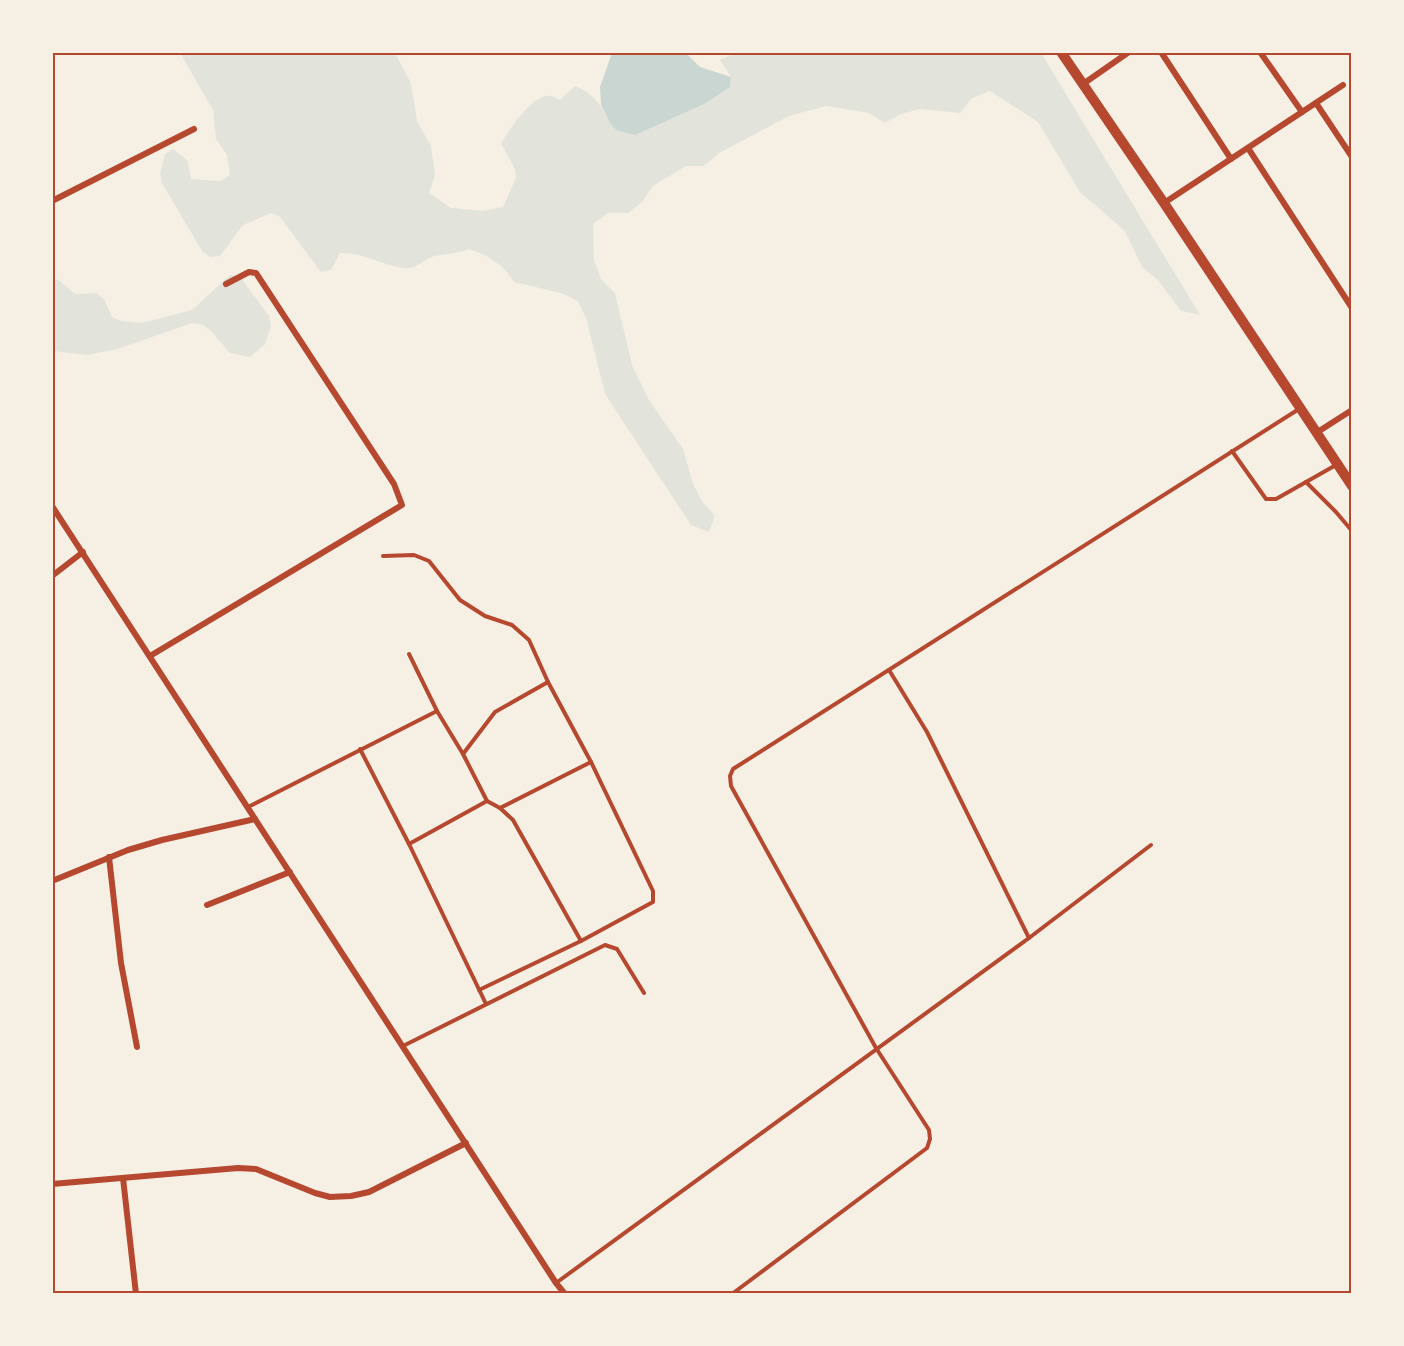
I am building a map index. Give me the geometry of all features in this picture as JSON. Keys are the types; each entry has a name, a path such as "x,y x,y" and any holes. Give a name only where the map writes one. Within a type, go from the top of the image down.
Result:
{"main road":[{"path":"1061,52 1352,486"}],"street":[{"path":"1083,84 1129,52"},
{"path":"1161,52 1231,159"},
{"path":"1260,52 1302,112"},
{"path":"1164,203 1343,85"},
{"path":"1316,103 1352,157"},
{"path":"52,201 194,129"},
{"path":"1248,148 1352,308"},
{"path":"150,656 402,505 394,484 256,273 249,272 226,284"},
{"path":"1316,434 1352,410"},
{"path":"52,506 84,552 556,1283 565,1293"},
{"path":"52,576 84,552"},
{"path":"52,881 128,850 255,819"},
{"path":"109,857 121,963 137,1047"},
{"path":"207,905 290,872"},
{"path":"52,1184 238,1168 256,1169 330,1197 351,1196 369,1192 466,1143"},
{"path":"123,1178 135,1293"}],"lane":[{"path":"732,1293 927,1148 930,1139 929,1130 876,1048 731,786 730,776 733,769 1300,408"},
{"path":"1232,451 1266,499 1276,499 1337,465"},
{"path":"1306,482 1352,531"},
{"path":"383,556 414,555 429,561 460,600 485,616 512,625 529,640 653,891 653,902 479,990"},
{"path":"408,654 487,801 500,808 513,820 581,940"},
{"path":"888,670 927,732 1029,938"},
{"path":"463,754 495,712 548,682"},
{"path":"247,807 437,711"},
{"path":"360,749 410,844 486,1004"},
{"path":"500,808 591,762"},
{"path":"410,844 487,801"},
{"path":"556,1283 1029,938 1151,845"},
{"path":"403,1046 605,945 617,949 644,993"}],"shaded area":[{"path":"181,53 392,53 397,57 411,83 417,121 431,146 435,175 429,193 451,208 483,211 503,207 516,178 515,169 501,143 516,121 537,100 544,96 553,96 560,100 575,86 592,96 610,123 730,87 731,77 720,60 735,53 1041,53 1200,315 1181,311 1158,280 1142,267 1125,231 1080,192 1038,122 990,91 971,99 960,113 920,109 901,114 885,123 869,113 826,106 789,116 719,153 704,166 686,166 653,186 642,202 628,213 608,213 593,224 594,260 601,279 615,293 632,365 649,400 683,449 693,484 702,501 715,516 709,532 691,525 605,394 586,318 578,301 561,293 514,282 495,261 469,249 433,256 414,267 407,268 340,253 331,270 321,272 280,217 271,213 243,225 220,256 210,257 202,251 162,183 160,173 165,154 173,149 188,161 191,179 221,181 230,175 227,155 216,139 213,110"},
{"path":"612,53 686,53 700,67 731,77 730,87 706,103 635,135 616,130 601,105 600,87"},
{"path":"230,275 240,277 269,316 271,326 265,344 250,357 230,353 211,331 203,325 192,323 118,349 87,355 53,351 52,278 60,281 75,294 96,293 104,299 112,317 121,321 142,323 192,310"}]}
